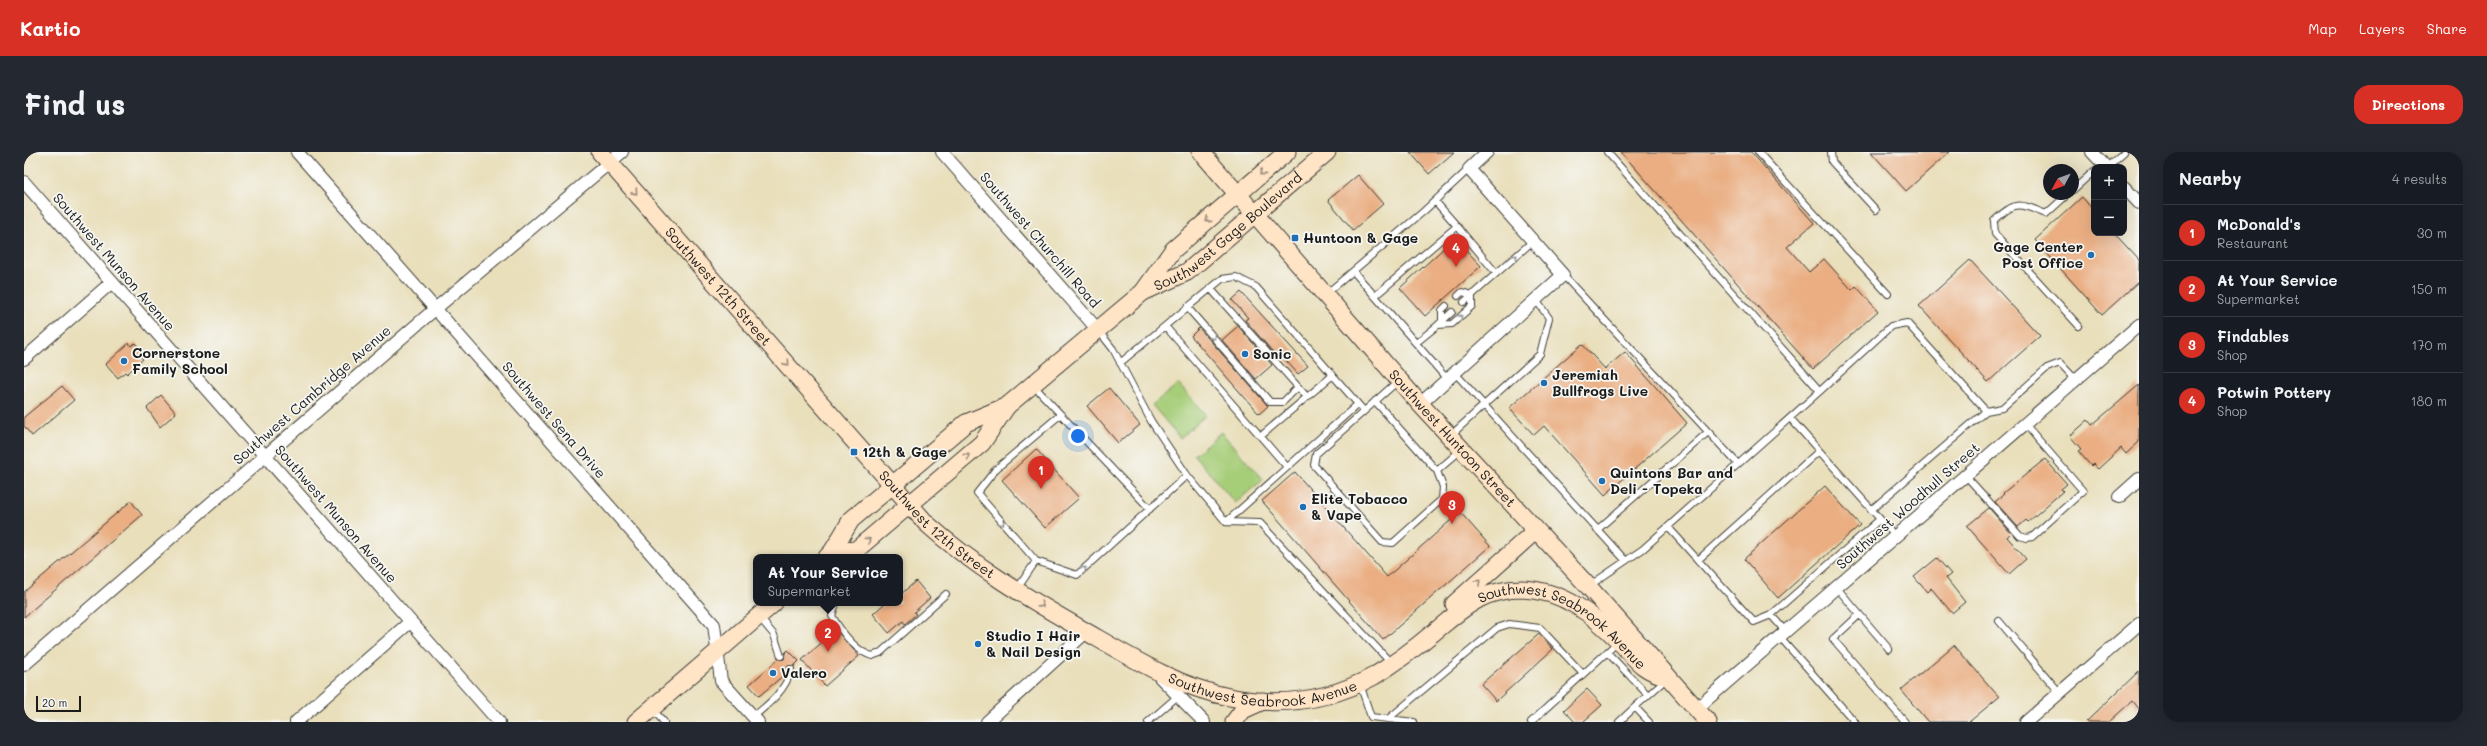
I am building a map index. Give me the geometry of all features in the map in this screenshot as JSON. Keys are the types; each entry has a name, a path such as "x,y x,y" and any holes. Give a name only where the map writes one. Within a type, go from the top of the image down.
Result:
{"main road":[{"name":"Southwest Huntoon Street","path":"1201,152 1449,437 1535,531 1588,586 1618,642"},
{"name":"Southwest Gage Boulevard","path":"829,554 856,550 982,443 1007,406 1143,292 1173,250 1287,152"},
{"name":"Southwest Gage Boulevard","path":"1143,292 1188,272 1327,152"},
{"name":"Southwest 12th Street","path":"605,158 815,395 891,486 909,506 944,539 1017,589 1086,632 1118,651 1146,664"},
{"name":"Southwest Gage Boulevard","path":"829,554 851,520 966,422 1007,406"},
{"name":"Southwest Seabrook Avenue","path":"1395,660 1426,629 1535,531"},
{"name":"Southwest Seabrook Avenue","path":"1146,664 1203,690 1229,697 1289,702 1316,698 1374,675 1470,603 1486,595 1504,590 1542,591 1557,595 1579,606 1649,672 1668,677"},
{"path":"636,722 770,606"},
{"path":"1668,677 1708,722"},
{"path":"1234,722 1243,710 1263,701"}],"street":[{"name":"Southwest Sena Drive","path":"297,152 714,625 716,653 721,681 755,719"},
{"name":"Southwest Cambridge Avenue","path":"24,665 435,309 605,158 622,152"},
{"name":"Southwest Churchill Road","path":"942,152 1098,330"},
{"path":"1420,404 1563,275 1469,169 1487,152"},
{"path":"2092,152 2100,164"},
{"name":"Southwest Munson Avenue","path":"24,182 499,722"},
{"path":"2127,190 2139,203"},
{"path":"24,359 112,282"},
{"name":"Southwest Woodhull Street","path":"1696,709 2139,325"},
{"path":"2119,496 2139,479"},
{"path":"296,722 410,622"},
{"path":"2026,722 2139,624"},
{"path":"987,722 1086,632"},
{"name":"Southwest 12th Street","path":"1146,664 1179,695 1204,722"}],"lane":[{"path":"1607,152 1820,391"},
{"path":"1758,152 1888,294"},
{"path":"1832,152 1832,162 1876,210"},
{"path":"2106,164 2124,152"},
{"path":"1325,294 1435,201 1469,169"},
{"path":"2079,185 2091,176"},
{"path":"2061,200 2046,214 2023,205 2009,207 1994,221 1995,234 2079,326"},
{"path":"1435,201 1496,273"},
{"path":"1375,296 1457,226"},
{"path":"1464,302 1533,241"},
{"path":"1353,271 1416,343 1484,406 1625,560"},
{"path":"1563,275 1738,464"},
{"path":"1120,364 1210,288 1222,279 1236,277 1256,287 1364,411"},
{"path":"1210,288 1307,397"},
{"path":"1458,296 1462,292 1472,294"},
{"path":"1440,322 1452,324 1472,306 1472,294"},
{"path":"1449,437 1540,354 1549,318 1536,300"},
{"path":"1440,322 1442,310 1446,306"},
{"path":"1187,307 1270,402 1283,402 1298,388"},
{"path":"1416,343 1452,312"},
{"path":"1588,586 1643,549 1891,326 1907,323 1986,411"},
{"path":"1165,326 1287,467"},
{"path":"1098,330 1113,349 1151,421 1187,475 1226,522 1260,523 1395,660"},
{"path":"1872,510 1986,411 2002,408 2047,368 2060,363 2076,380"},
{"path":"1261,436 1333,375"},
{"path":"1375,401 1437,471 1443,487 1442,499 1393,543 1382,542 1314,465 1316,454 1375,401 1399,380"},
{"path":"1033,384 1060,415 1150,509"},
{"path":"1226,522 1358,404"},
{"path":"1060,415 996,469 977,493 1036,561 1077,575 1187,475"},
{"path":"1790,418 1896,537"},
{"path":"1966,476 2020,536 2027,538 2032,537 2083,491 2025,424"},
{"path":"1597,530 1708,432"},
{"path":"1437,471 1461,450"},
{"path":"1698,560 1820,451"},
{"path":"1668,527 1754,622 1771,614 1880,519"},
{"path":"1017,589 1036,561"},
{"path":"1837,588 1889,649"},
{"path":"835,606 832,616 837,625 862,654 872,656 880,653 946,594"},
{"path":"1771,614 1783,634 1854,722"},
{"path":"1859,615 1833,639 1905,722"},
{"path":"758,616 774,636 781,656"},
{"path":"1999,621 2060,693"},
{"path":"1388,719 1497,628 1509,624 1540,628 1583,674"},
{"path":"1531,722 1618,642 1648,695"},
{"path":"755,719 786,683 791,669"},
{"path":"1619,722 1668,677"},
{"path":"1359,682 1371,717 1410,722"},
{"path":"1148,722 1179,695"},
{"path":"1635,707 1649,722"},
{"path":"652,708 664,722"}],"green space":[{"path":"1178,384 1206,415 1180,438 1152,405"},
{"path":"1221,432 1263,480 1235,503 1194,455"}],"building":[{"path":"1410,152 1454,152 1429,174"},
{"path":"1621,152 1751,152 1814,223 1787,247 1809,272 1824,259 1852,290 1856,286 1878,311 1813,369"},
{"path":"1871,152 1949,152 1906,191"},
{"path":"1358,175 1383,204 1353,230 1328,200"},
{"name":"Gage Center Post Office","path":"2082,197 2091,208 2091,236 2117,236 2139,260 2139,281 2102,315 2035,240"},
{"path":"1455,238 1481,266 1425,316 1400,288"},
{"path":"1970,260 2040,336 1988,382 1919,306"},
{"path":"1241,292 1308,366 1298,374 1282,356 1279,359 1245,320 1248,318 1232,300"},
{"name":"Sonic","path":"1238,326 1272,365 1256,379 1222,340"},
{"path":"1199,328 1268,406 1259,414 1191,336"},
{"name":"Cornerstone Family School","path":"129,343 131,346 135,343 145,354 141,357 143,359 127,374 125,372 118,378 106,364"},
{"path":"1582,344 1605,369 1625,352 1687,423 1605,495 1544,426 1534,435 1509,408"},
{"path":"2139,385 2139,442 2126,454 2121,448 2098,469 2093,464 2091,466 2078,451 2081,449 2070,436 2088,420 2092,425"},
{"path":"62,386 74,400 32,436 24,426 24,417"},
{"path":"1109,388 1140,425 1118,443 1087,406"},
{"path":"161,395 176,413 160,427 147,408"},
{"path":"1036,449 1079,498 1045,528 1002,480"},
{"path":"2045,459 2067,484 2061,489 2063,491 2028,522 2026,520 2018,527 1995,502 2004,494 2003,493"},
{"path":"1295,472 1387,577 1460,512 1490,546 1383,640 1262,501"},
{"path":"1825,486 1860,525 1778,598 1744,559"},
{"path":"131,501 142,515 24,617 24,592"},
{"path":"1989,508 2011,533 2007,537 2026,559 2009,574 1967,526"},
{"path":"1937,558 1951,574 1946,578 1965,602 1952,613 1931,588 1927,592 1914,577"},
{"path":"916,581 930,598 914,612 916,614 905,624 903,621 889,633 873,614 882,606 903,606 903,592"},
{"path":"836,630 859,656 825,686 802,660"},
{"path":"1539,634 1553,649 1496,701 1481,684"},
{"path":"1954,645 1999,697 1969,722 1928,722 1901,690"},
{"path":"788,650 799,661 794,666 788,666 785,674 759,696 749,685 778,659 784,659 785,653"},
{"path":"2139,671 2139,710 2132,701 2109,722 2086,722"},
{"path":"1587,689 1602,705 1583,722 1575,722 1564,710"}],"place":[{"name":"Huntoon & Gage","path":"1295,238"},
{"name":"Gage Center Post Office","path":"2091,255"},
{"name":"Potwin Pottery","path":"1456,267"},
{"name":"Sonic","path":"1245,354"},
{"name":"Cornerstone Family School","path":"124,361"},
{"name":"Jeremiah Bullfrogs Live","path":"1544,383"},
{"name":"12th & Gage","path":"854,452"},
{"name":"Quintons Bar and Deli - Topeka","path":"1602,481"},
{"name":"McDonald's","path":"1041,489"},
{"name":"Elite Tobacco & Vape","path":"1303,507"},
{"name":"Findables","path":"1452,524"},
{"name":"Studio I Hair & Nail Design","path":"978,644"},
{"name":"At Your Service","path":"828,652"},
{"name":"Valero","path":"773,673"}]}
